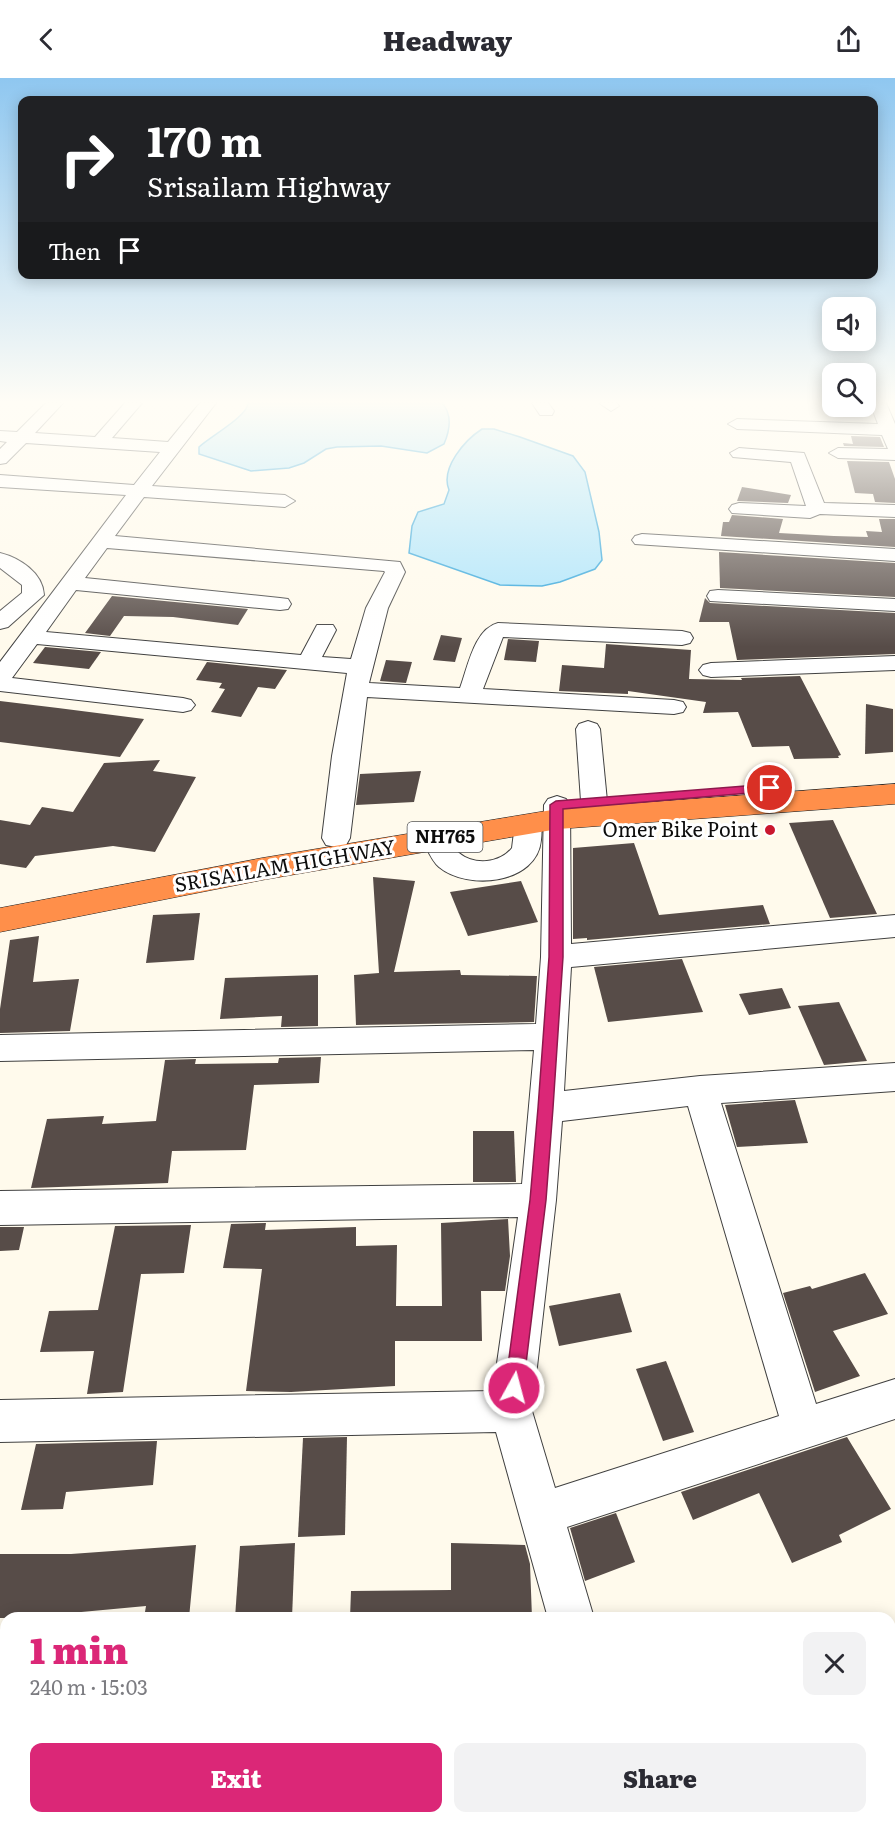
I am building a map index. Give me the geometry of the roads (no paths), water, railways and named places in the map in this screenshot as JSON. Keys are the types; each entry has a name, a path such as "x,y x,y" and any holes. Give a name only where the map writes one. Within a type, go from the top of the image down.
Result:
{"highway":[{"name":"SRISAILAM HIGHWAY","path":"0,920 262,869 436,839 548,816 594,801 895,778"},
{"name":"SRISAILAM HIGHWAY","path":"0,902 336,838 491,812 548,816 895,794"}],"street":[{"path":"43,484 285,501"},
{"path":"0,678 144,484"},
{"path":"808,484 816,508"},
{"path":"740,509 810,512 816,508 895,511"},
{"path":"642,540 895,555"},
{"path":"101,541 393,566 394,572 377,609 358,678 345,756 336,838"},
{"path":"0,559 25,574 33,584 33,595 0,622"},
{"path":"71,583 280,604"},
{"path":"718,596 895,605"},
{"path":"307,664 325,630"},
{"path":"468,697 491,636 498,630 682,638"},
{"path":"31,638 307,664 358,678 468,697 674,707"},
{"path":"711,670 895,663"},
{"path":"0,684 183,705"},
{"path":"588,729 594,801"},
{"path":"436,839 448,859 459,866 492,870 508,867 520,858 528,839 548,816"},
{"path":"548,816 556,957 538,1200 511,1411 569,1612"},
{"path":"556,957 895,926"},
{"path":"0,1048 550,1037"},
{"path":"546,1108 700,1090 895,1077"},
{"path":"700,1090 804,1430"},
{"path":"0,1208 538,1200"},
{"path":"541,1514 895,1399"},
{"path":"0,1421 511,1411"}],"water":[{"path":"448,484 588,484 599,532 602,560 595,569 560,582 542,586 500,585 409,553 412,526 418,512 444,504 449,490"}],"place":[{"name":"Omer Bike Point","path":"770,830"}]}
